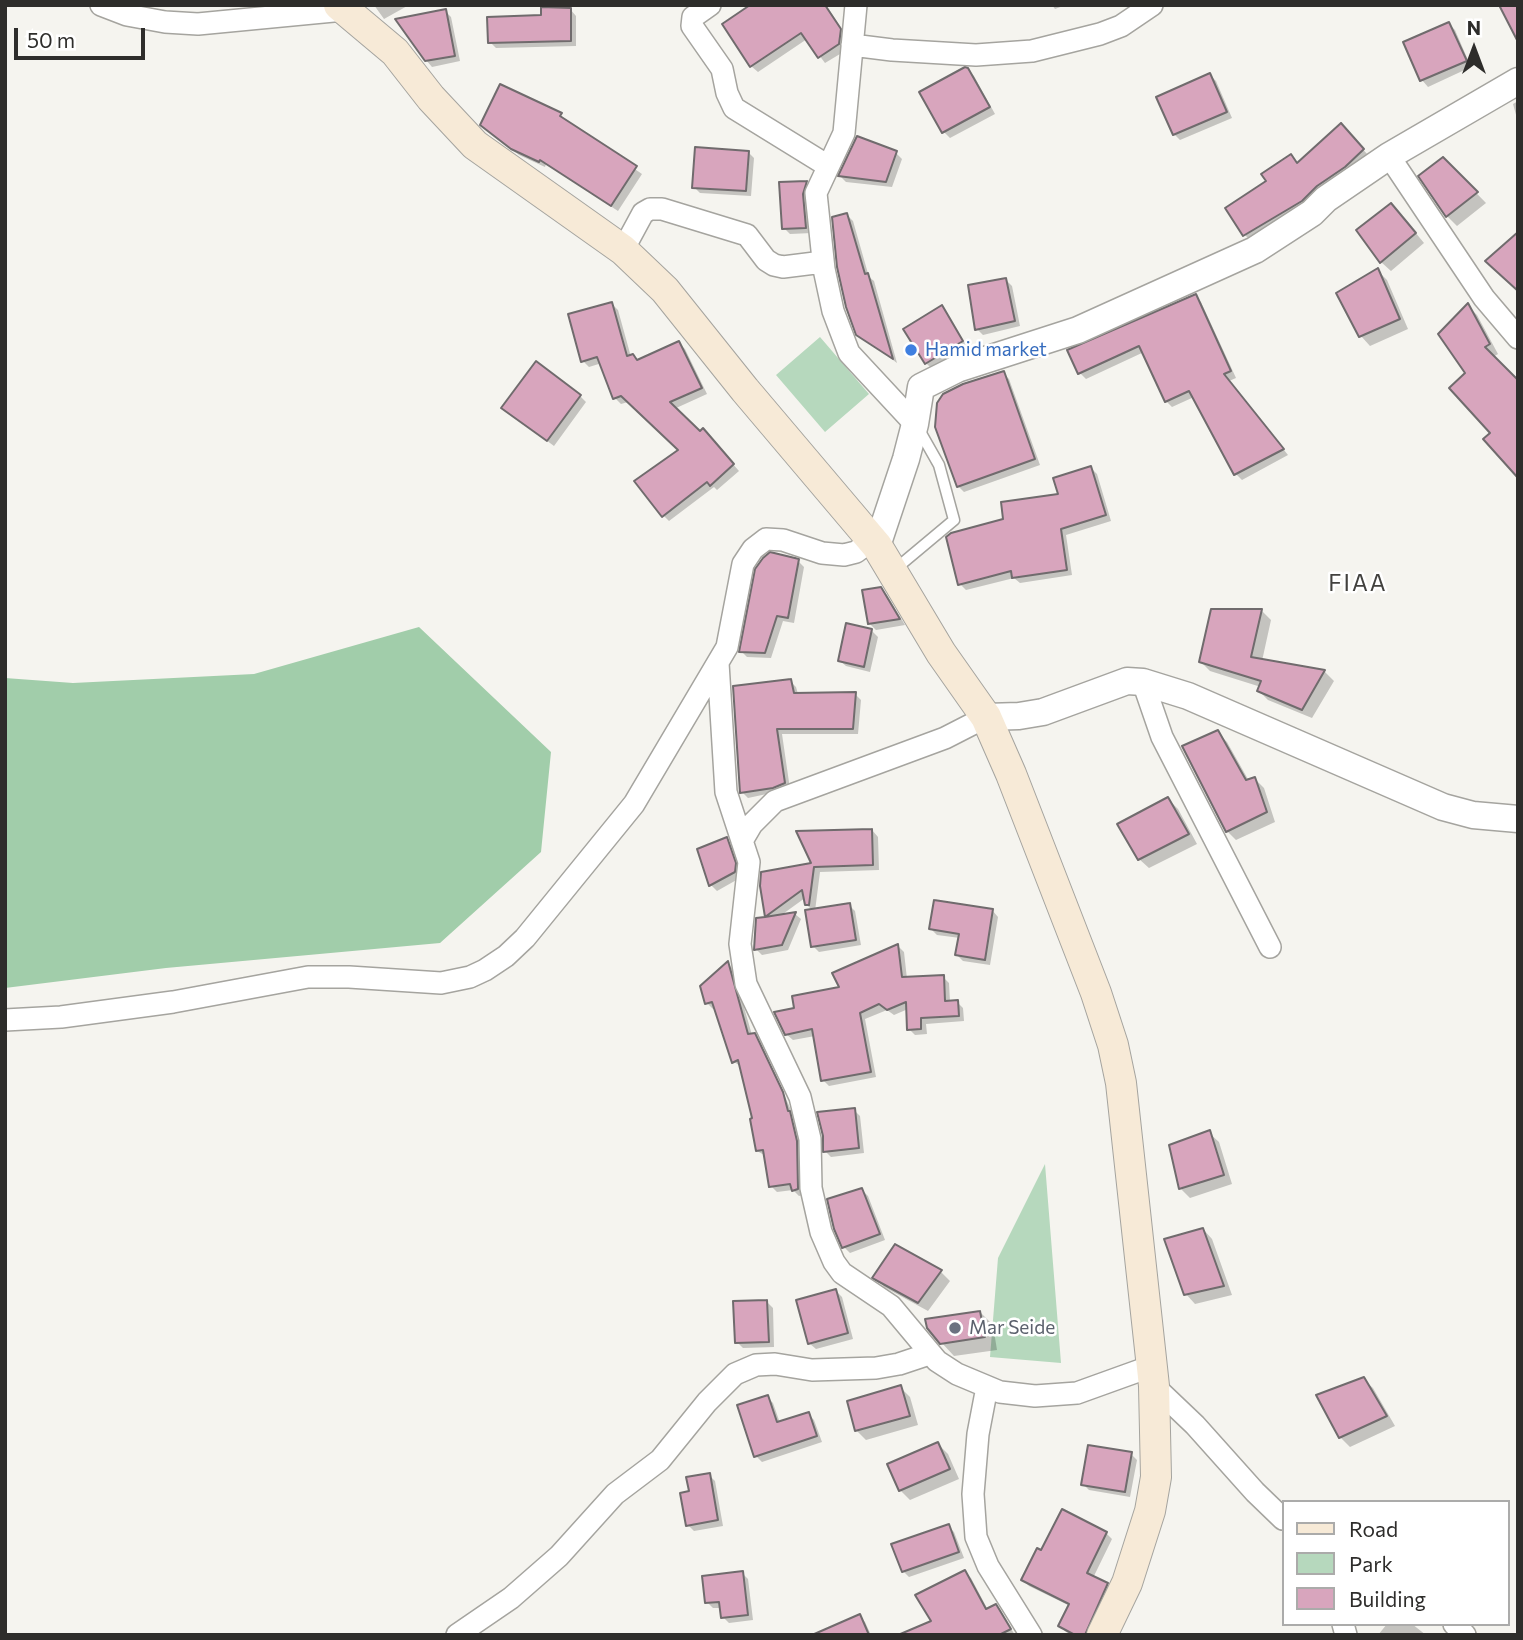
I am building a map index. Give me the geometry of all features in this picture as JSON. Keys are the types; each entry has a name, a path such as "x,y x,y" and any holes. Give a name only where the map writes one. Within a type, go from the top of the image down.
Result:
{"main road":[{"path":"341,8 395,52 430,98 475,145 623,250 664,290 874,543 941,653 986,717 1011,774 1096,993 1113,1045 1121,1083 1153,1376 1156,1477 1150,1511 1127,1583 1102,1635"}],"street":[{"path":"101,5 147,19 198,24 341,8"},
{"path":"710,5 693,17 692,26 722,69 727,93 734,108 828,166"},
{"path":"856,5 844,133 816,193 823,262 833,311 849,353 915,424"},
{"path":"852,45 976,55 1032,51 1121,26 1152,5"},
{"path":"5,1020 61,1017 173,1002 308,977 441,983 470,977 485,970 506,956 525,938 634,804 727,647 743,564 759,543 766,539 783,540 822,553 844,555 874,543 902,471 915,424 921,387 957,369 1078,330 1255,250 1312,213 1326,199 1389,156 1518,81"},
{"path":"1389,156 1485,298 1516,333"},
{"path":"623,250 643,213 650,209 662,209 747,234 766,260 774,265 783,267 823,262"},
{"path":"718,663 726,792 750,871 740,944 746,984 800,1097 810,1139 811,1188 821,1232 834,1262 842,1273 891,1306 929,1354 957,1374 1000,1392 1035,1396 1077,1393 1153,1376 1255,1492 1282,1518"},
{"path":"742,841 752,824 775,801 945,738 986,717 1043,712 1127,681 1169,688 1443,807 1473,815 1518,819"},
{"path":"1143,682 1162,737 1270,947"},
{"path":"457,1635 511,1598 559,1556 615,1494 660,1461 707,1402 735,1374 756,1365 766,1364 811,1370 876,1368 929,1354"},
{"path":"987,1387 978,1434 973,1494 976,1537 988,1566 1031,1635"}],"lane":[{"path":"893,571 954,520 939,465 915,424"}],"green space":[{"path":"820,337 869,394 825,432 776,375"},
{"path":"419,627 551,752 541,852 440,943 166,968 5,988 5,678 73,683 254,674"},
{"path":"1045,1164 1061,1363 990,1357 998,1258"}],"building":[{"path":"750,5 825,5 841,29 839,44 818,58 801,33 750,67 722,24"},
{"path":"1499,5 1518,5 1518,42"},
{"path":"541,7 571,8 571,41 488,43 487,17 541,15"},
{"path":"446,9 455,56 425,61 395,19"},
{"path":"1449,22 1467,61 1420,81 1403,42"},
{"path":"965,67 990,107 942,133 919,92"},
{"path":"1210,73 1227,112 1173,135 1156,97"},
{"path":"500,84 562,113 560,116 637,166 611,206 540,160 539,162 511,149 480,125"},
{"path":"1341,123 1364,149 1302,201 1243,236 1225,208 1266,181 1261,174 1291,154 1297,163"},
{"path":"857,136 897,151 886,182 838,176"},
{"path":"695,147 749,151 746,191 692,188"},
{"path":"1443,157 1478,192 1446,217 1418,176"},
{"path":"807,181 803,194 806,228 782,229 779,182"},
{"path":"1391,203 1416,233 1380,263 1356,230"},
{"path":"847,213 893,359 856,335 846,307 837,267 832,217"},
{"path":"1518,232 1518,291 1485,261"},
{"path":"1378,268 1400,319 1359,337 1336,293"},
{"path":"1006,278 1015,321 975,330 968,285"},
{"path":"1196,294 1231,371 1224,374 1284,449 1234,475 1189,391 1165,402 1139,346 1078,374 1067,350"},
{"path":"612,302 627,356 633,354 637,360 679,341 702,388 670,402 700,431 703,428 734,464 710,486 707,482 662,517 634,481 678,450 621,396 613,399 597,357 581,362 568,314"},
{"path":"1468,303 1490,344 1485,347 1518,380 1518,478 1483,439 1490,433 1449,388 1465,373 1438,334"},
{"path":"942,305 963,341 925,364 903,329"},
{"path":"536,361 581,395 547,441 501,408"},
{"path":"1004,371 1035,459 957,487 935,427 937,403 943,394 963,384"},
{"path":"1091,466 1106,515 1061,529 1067,570 1012,578 1011,571 958,585 946,537 951,533 1003,519 1001,502 1058,494 1053,478"},
{"path":"770,552 799,559 788,618 777,616 765,653 739,652 755,569"},
{"path":"881,587 900,619 868,624 862,590"},
{"path":"1211,609 1262,609 1251,657 1325,670 1302,710 1257,691 1261,681 1199,662"},
{"path":"846,623 872,629 864,667 838,661"},
{"path":"791,679 794,693 856,692 853,729 777,729 785,783 773,788 740,793 733,686"},
{"path":"1218,730 1246,780 1255,777 1267,812 1226,832 1182,746"},
{"path":"1168,797 1189,834 1138,860 1117,824"},
{"path":"872,829 873,865 814,867 809,905 805,905 802,890 765,917 760,886 761,872 811,863 796,831"},
{"path":"727,837 736,863 735,872 709,886 697,849"},
{"path":"934,900 993,909 985,960 955,955 959,934 929,929"},
{"path":"850,903 856,940 811,947 805,910"},
{"path":"796,912 782,945 754,950 756,918"},
{"path":"898,944 902,977 944,975 945,1001 958,1000 959,1016 921,1018 921,1029 907,1030 906,1002 887,1010 879,1004 860,1013 871,1072 821,1081 812,1029 785,1035 774,1012 794,1008 792,996 839,987 832,973"},
{"path":"728,961 748,1034 755,1033 790,1111 797,1141 798,1189 792,1191 790,1184 769,1187 763,1150 756,1151 750,1119 752,1118 738,1060 732,1063 712,1002 705,1004 700,986"},
{"path":"855,1108 859,1148 823,1152 823,1136 817,1112"},
{"path":"1210,1130 1224,1175 1179,1189 1169,1145"},
{"path":"862,1188 880,1234 842,1248 827,1199"},
{"path":"1203,1228 1224,1286 1184,1295 1164,1239"},
{"path":"895,1244 942,1270 918,1303 872,1278"},
{"path":"836,1289 848,1333 808,1344 796,1300"},
{"path":"767,1300 769,1342 735,1343 733,1301"},
{"name":"Mar Seide","path":"980,1311 985,1337 940,1344 927,1328 925,1319"},
{"path":"1364,1377 1387,1416 1339,1438 1316,1395"},
{"path":"901,1385 910,1416 855,1431 847,1401"},
{"path":"768,1395 777,1422 809,1412 817,1436 754,1457 737,1405"},
{"path":"938,1442 950,1469 899,1491 887,1464"},
{"path":"1088,1445 1132,1452 1125,1492 1081,1485"},
{"path":"710,1473 718,1520 686,1526 680,1493 689,1491 686,1477"},
{"path":"1062,1509 1107,1532 1087,1573 1108,1583 1085,1635 1075,1635 1058,1626 1069,1604 1021,1580 1037,1548 1041,1550"},
{"path":"949,1524 959,1552 902,1572 891,1544"},
{"path":"965,1570 986,1609 996,1604 1011,1629 999,1635 898,1635 931,1621 915,1595"},
{"path":"743,1571 748,1615 721,1618 719,1602 705,1603 702,1576"},
{"path":"860,1614 869,1635 812,1635"}],"place":[{"name":"Hamid market","path":"911,350"},
{"name":"Mar Seide","path":"955,1328"}],"district":[{"name":"FIAA","path":"1358,583"}]}
